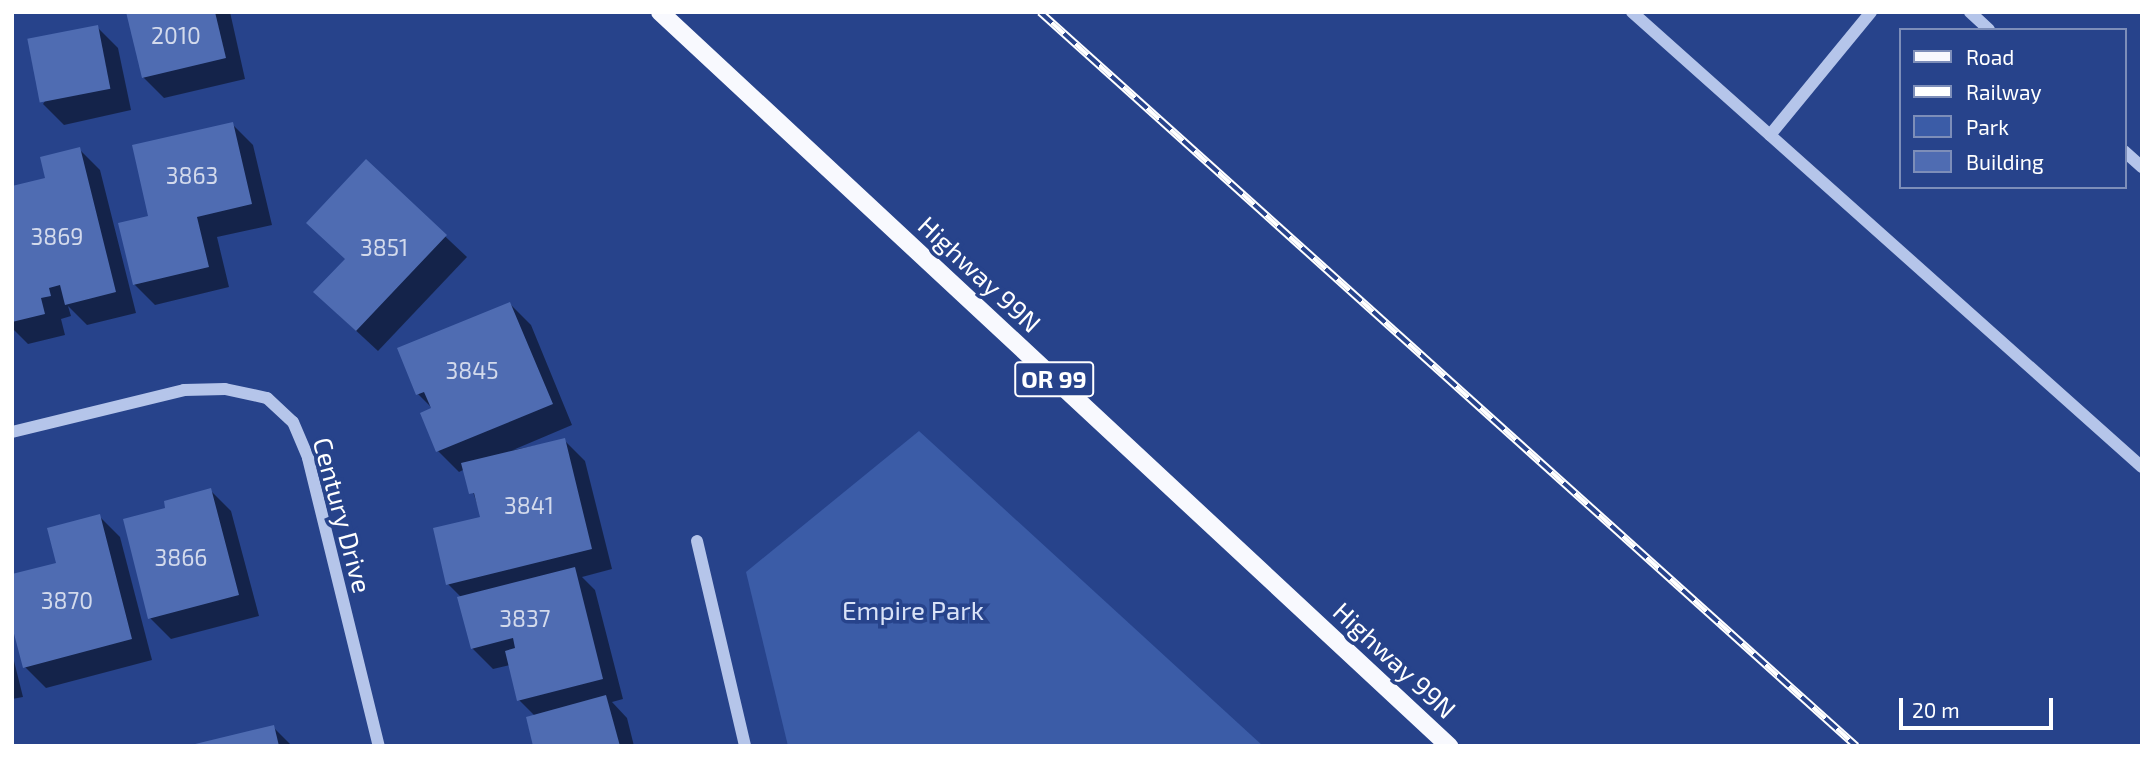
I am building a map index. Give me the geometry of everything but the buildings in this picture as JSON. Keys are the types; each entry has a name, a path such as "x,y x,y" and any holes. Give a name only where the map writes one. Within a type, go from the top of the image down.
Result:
{"main road":[{"name":"Highway 99N","path":"660,12 1449,746"}],"street":[{"path":"1632,12 2142,467"},
{"path":"1770,135 1871,12"},
{"path":"1969,12 1987,28"},
{"path":"2126,153 2142,167"},
{"name":"Century Drive","path":"12,432 184,390 225,389 267,398 293,422 307,458 379,746"},
{"path":"696,541 746,746"}],"green space":[{"name":"Empire Park","path":"919,431 1263,746 788,746 746,572"}],"railway":[{"path":"1040,12 1856,746"}]}
